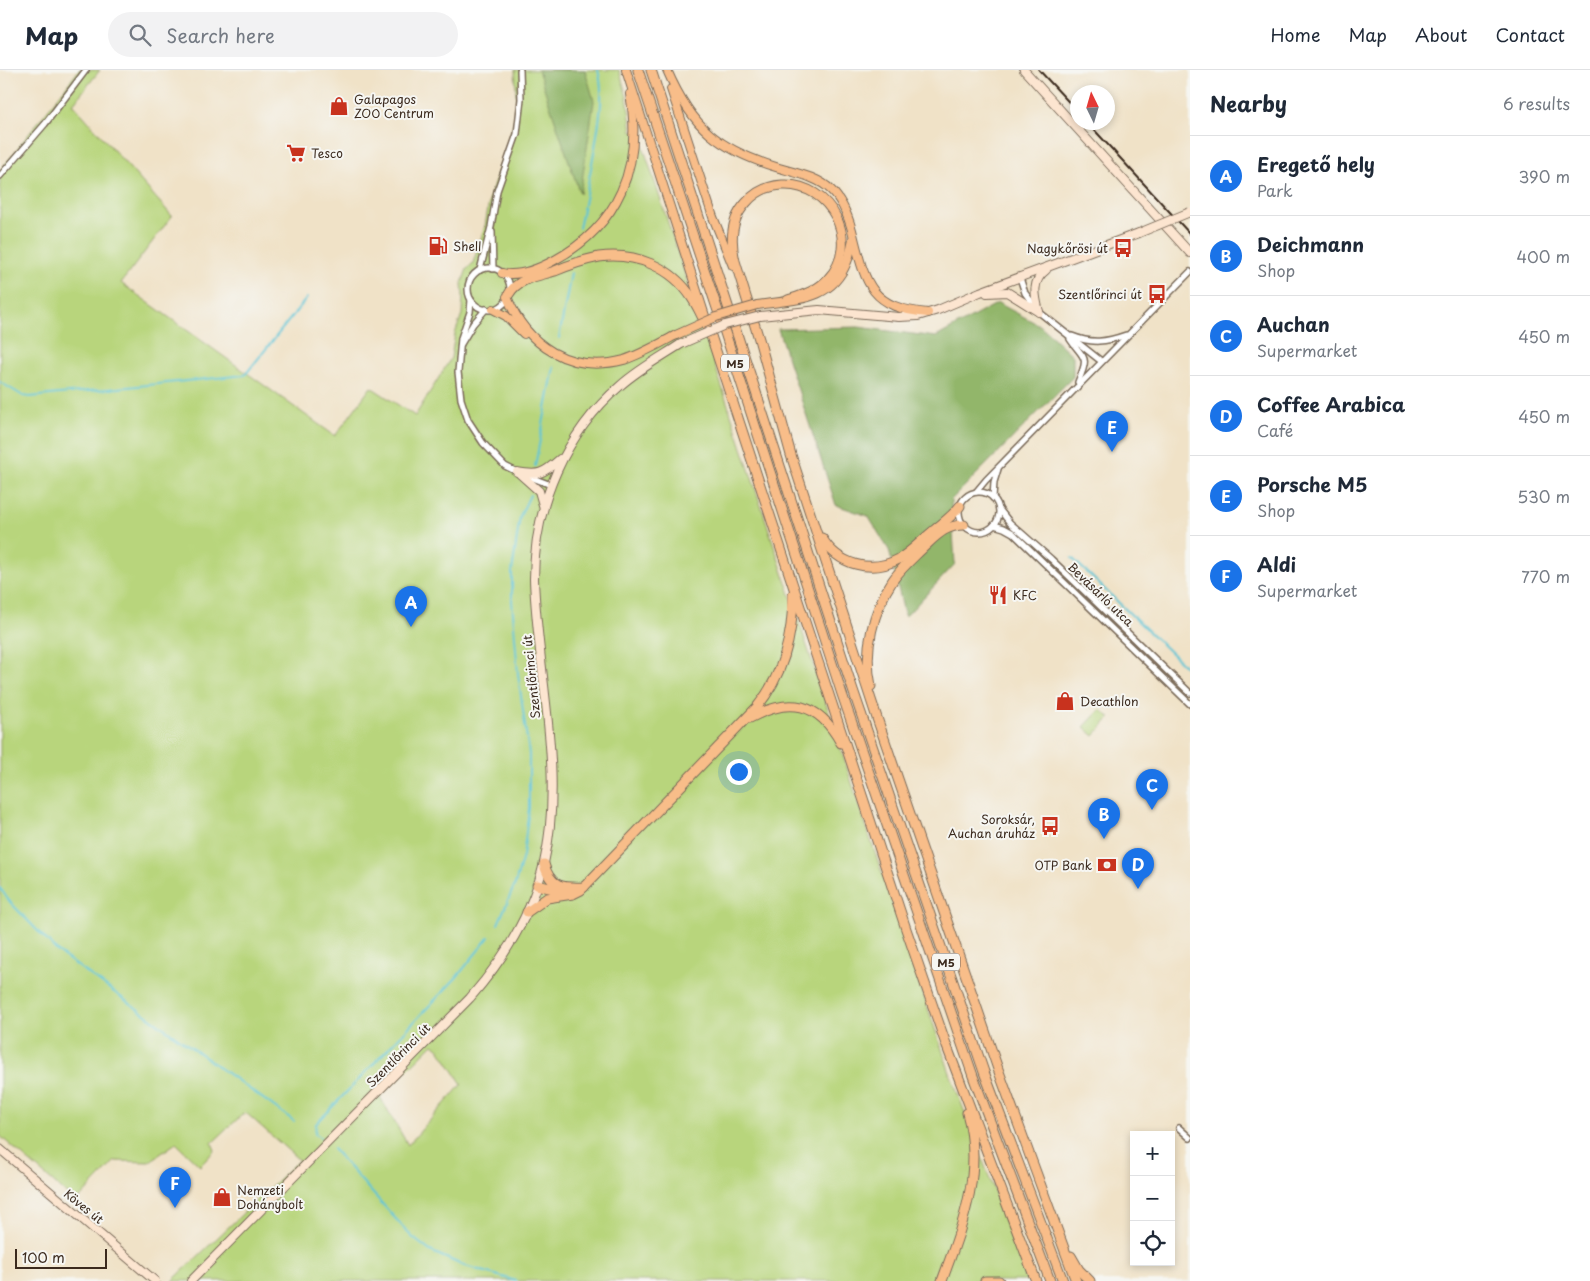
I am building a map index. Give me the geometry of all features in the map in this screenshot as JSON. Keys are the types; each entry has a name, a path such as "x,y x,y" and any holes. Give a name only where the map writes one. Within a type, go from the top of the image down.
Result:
{"highway":[{"name":"M5","path":"638,70 842,694 973,1076 1050,1281"},
{"name":"M5","path":"651,70 863,718 984,1072 1062,1281"},
{"path":"745,296 732,248 732,234 737,217 748,200 761,190 778,185 794,185 815,192 832,208 841,229 842,250 836,267 822,285 808,293 788,300"},
{"path":"508,296 514,287 522,281 585,260 611,256 636,258 661,269 684,287 698,307 711,336"},
{"name":"M5","path":"745,296 808,507 877,718 998,1068 1076,1281"},
{"name":"M5","path":"711,336 850,761 946,1044 1036,1281"},
{"path":"808,507 820,533 832,552 850,563 873,566 889,563 904,556 951,517 960,506"},
{"path":"877,718 869,680 868,658 876,616 884,596 900,571 940,533 950,526 964,524"},
{"path":"527,912 544,899 573,894 584,887 745,721 764,698 777,678 784,662 791,632 793,587"},
{"path":"745,721 762,712 783,706 806,708 825,720 839,740 850,761"},
{"path":"544,864 547,874 559,885 567,888 584,887"},
{"path":"537,885 568,891 584,887"},
{"path":"537,885 545,893 553,896"},
{"path":"942,1281 966,1213 972,1189 973,1172 972,1132 946,1044"},
{"path":"1058,1234 1079,1270 1090,1281"},
{"path":"985,1281 999,1281"}],"main road":[{"name":"M5","path":"626,70 711,336"},
{"path":"502,273 520,274 550,262 570,251 595,231 615,203 624,184 634,149 633,110 626,70"},
{"name":"M5","path":"666,70 713,217 745,296"},
{"path":"666,70 692,116 715,140 742,155 805,176 822,183 831,190 845,210 865,279 871,290 885,301 902,310 928,313"},
{"path":"1024,70 1190,253"},
{"name":"Szentlőrinci út","path":"191,1281 470,998 505,954 527,912 544,864 550,820 551,766 534,579 535,550 543,510 563,456 585,423 609,396 633,376 681,344 720,326 760,316 819,310 899,317 918,316 1190,212"},
{"path":"508,296 517,318 533,338 550,351 578,361 599,363 620,360 636,355 711,319 757,305 811,297 824,291 835,282 848,261 854,237"},
{"path":"1039,312 1035,296 1035,286 1043,272 1052,265"},
{"path":"980,292 1006,292 1039,312"},
{"path":"490,309 506,316 524,335 533,338"},
{"path":"517,472 533,475 542,474 563,456"},
{"path":"517,472 540,491 543,510"},
{"name":"Köves út","path":"0,1149 155,1281"}],"street":[{"path":"0,176 45,124 86,70"},
{"path":"480,270 497,191 517,134 521,99 520,70"},
{"path":"491,226 493,268"},
{"path":"461,345 475,320 490,309 502,304 508,296 508,282 502,273 493,268 480,270 473,274 468,284 468,294 471,300 479,307 490,309"},
{"path":"976,492 985,493 993,498 999,509 999,517 994,525 988,530 979,532 970,530 960,516 960,506 966,497 976,492 1076,386 1190,272"},
{"path":"1020,278 1026,293 1039,312 1101,361"},
{"path":"471,300 470,312 463,329 458,363 461,398 468,420 488,449 505,466 551,485"},
{"path":"1068,334 1085,341 1101,342 1129,334"},
{"path":"1068,334 1082,353 1085,362 1076,386"},
{"path":"993,498 994,482 998,467"},
{"name":"Bevásárló utca","path":"999,509 1010,523 1051,559 1190,693"},
{"path":"994,525 1013,533 1190,704"},
{"path":"1179,1128 1190,1138"}],"green space":[{"path":"79,70 100,70 73,104 172,216 121,283 335,436 371,387 415,416 451,358 455,334 462,314 462,283 467,269 473,263 485,226 490,196 517,114 515,70 619,70 627,97 632,131 638,131 869,835 950,1073 1028,1281 172,1281 299,1160 245,1112 212,1143 215,1150 200,1166 176,1143 149,1162 115,1161 76,1202 0,1136 0,171","holes":["433,1044 439,1049 462,1084 408,1145 380,1097"]},
{"path":"538,70 585,70 594,101 580,194"},
{"path":"998,303 1041,326 1073,356 1073,377 951,500 955,564 905,617 889,550 868,516 836,505 778,329 858,327 936,337"},
{"path":"1101,709 1110,718 1094,736 1084,727"}],"waterway":[{"path":"579,228 600,119 601,89 598,70"},
{"path":"559,338 571,273"},
{"path":"0,382 23,396 30,397 245,375 307,298"},
{"path":"535,466 554,367"},
{"path":"498,924 515,884 523,856 529,808 529,754 518,674 512,601 512,572 520,516 530,495"},
{"path":"1072,558 1190,671"},
{"path":"0,888 10,902 58,952 294,1121"},
{"path":"320,1137 315,1134 316,1124 456,978 489,937"},
{"path":"333,1149 412,1237 430,1251 462,1265 516,1281"}],"railway":[{"path":"1039,70 1070,103"},
{"path":"1094,130 1190,234"}],"place":[{"name":"Galapagos ZOO Centrum","path":"339,106"},
{"name":"Tesco","path":"296,153"},
{"name":"Shell","path":"438,246"},
{"name":"Nagykőrösi út","path":"1123,248"},
{"name":"Szentlőrinci út","path":"1157,294"},
{"name":"Porsche M5","path":"1112,452"},
{"name":"KFC","path":"998,595"},
{"name":"Eregető hely","path":"411,627"},
{"name":"Decathlon","path":"1065,701"},
{"name":"Auchan","path":"1152,810"},
{"name":"Soroksár, Auchan áruház","path":"1050,826"},
{"name":"Deichmann","path":"1104,839"},
{"name":"OTP Bank","path":"1107,865"},
{"name":"Coffee Arabica","path":"1138,889"},
{"name":"Nemzeti Dohánybolt","path":"222,1197"},
{"name":"Aldi","path":"175,1208"}]}
